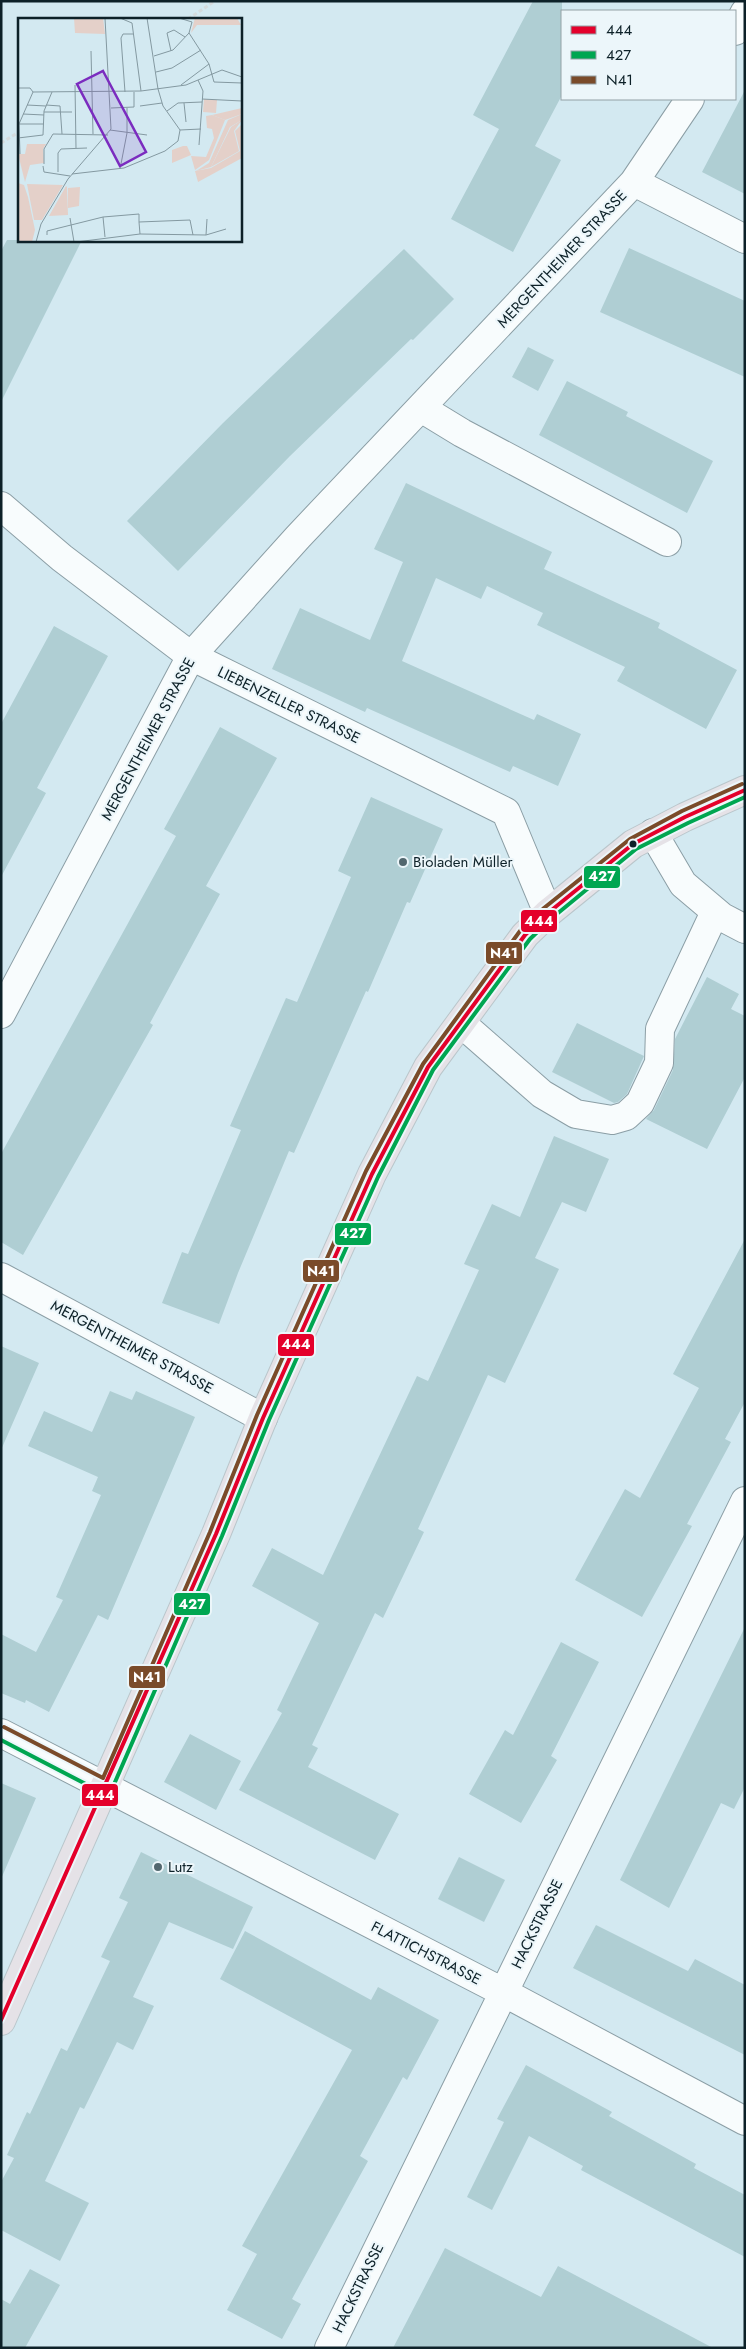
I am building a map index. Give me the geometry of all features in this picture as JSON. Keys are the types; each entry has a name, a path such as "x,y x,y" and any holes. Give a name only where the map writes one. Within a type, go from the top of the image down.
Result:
{"main road":[{"path":"1,2021 106,1787 216,1534 262,1418 372,1174 428,1067 525,935 548,913 633,844 745,790"}],"street":[{"path":"736,28 745,12"},
{"name":"MERGENTHEIMER STRASSE","path":"1,1014 191,656 298,537 634,182 689,100"},
{"path":"634,182 745,239"},
{"path":"421,408 462,433 667,542"},
{"name":"LIEBENZELLER STRASSE","path":"1,506 62,558 191,656 506,812 548,913"},
{"path":"653,833 683,884 716,912 745,929"},
{"path":"461,1023 542,1094 576,1114 612,1120 626,1116 640,1103 659,1063 660,1029 716,912"},
{"name":"MERGENTHEIMER STRASSE","path":"1,1277 262,1418"},
{"name":"HACKSTRASSE","path":"329,2348 745,1501"},
{"name":"FLATTICHSTRASSE","path":"1,1733 503,1992 745,2120"}],"path":[{"path":"190,18 215,1"},
{"path":"1,143 18,133"}],"building":[{"path":"533,1 562,1 561,97 535,146 561,160 513,252 451,219 499,129 473,115"},
{"path":"745,90 745,194 702,172"},
{"path":"7,240 82,241 1,402 1,251"},
{"path":"629,248 745,301 745,377 600,312"},
{"path":"404,249 454,299 290,456 178,571 127,521 223,423"},
{"path":"528,347 554,360 538,391 512,377"},
{"path":"567,381 628,412 626,416 713,461 687,513 539,435"},
{"path":"406,483 552,552 544,569 660,623 658,628 737,670 706,729 617,681 625,667 537,625 543,613 487,586 481,599 436,578 402,661 534,720 537,714 581,734 558,786 513,766 510,772 367,708 365,712 272,669 300,608 370,640 403,562 374,549"},
{"path":"54,626 108,656 37,788 46,793 1,877 1,724"},
{"path":"220,727 277,758 206,886 220,894 150,1023 153,1025 23,1255 1,1242 1,1154 176,836 164,829"},
{"path":"371,797 443,829 410,903 407,902 368,992 366,991 294,1153 289,1151 238,1273 219,1324 162,1303 182,1252 188,1254 241,1130 230,1126 286,998 297,1002 351,877 338,871"},
{"path":"707,977 739,994 731,1009 745,1016 745,1077 707,1149 646,1119 654,1110 673,1070 675,1039"},
{"path":"577,1023 644,1056 627,1094 618,1102 614,1103 552,1072"},
{"path":"554,1136 609,1159 586,1212 562,1202 535,1258 559,1269 505,1383 488,1375 418,1529 424,1532 383,1618 375,1613 312,1745 318,1748 308,1767 399,1814 375,1860 239,1790 282,1713 277,1710 319,1623 252,1586 272,1548 323,1575 417,1376 428,1381 479,1270 464,1264 492,1204 520,1217"},
{"path":"745,1239 745,1402 725,1439 731,1442 687,1524 692,1526 642,1617 575,1580 625,1489 640,1498 699,1388 673,1374"},
{"path":"1,1346 39,1363 1,1450"},
{"path":"110,1391 132,1400 136,1391 195,1417 108,1620 98,1615 49,1712 26,1700 25,1703 1,1693 1,1634 36,1652 63,1600 56,1597 101,1495 92,1491 98,1477 28,1446 44,1411 92,1432"},
{"path":"745,1627 745,1787 734,1809 721,1803 669,1908 620,1880"},
{"path":"561,1642 599,1662 551,1756 557,1760 521,1823 469,1794 505,1730 513,1735"},
{"path":"190,1734 241,1761 216,1810 164,1782"},
{"path":"1,1783 36,1798 1,1879"},
{"path":"141,1852 253,1907 233,1949 169,1922 133,1997 154,2006 133,2050 117,2042 84,2109 80,2107 45,2181 89,2203 60,2261 1,2230 1,2182 14,2158 7,2155 27,2112 30,2114 61,2048 67,2051 110,1961 101,1957 128,1902 119,1898"},
{"path":"459,1857 505,1880 484,1922 438,1899"},
{"path":"596,1925 688,1971 695,1959 745,1985 745,2055 573,1968"},
{"path":"245,1931 371,2000 378,1987 439,2020 407,2080 403,2077 360,2156 368,2161 292,2299 301,2304 282,2339 227,2310 257,2254 242,2246 352,2050 220,1979"},
{"path":"526,2065 612,2112 609,2116 696,2164 694,2168 745,2195 745,2257 581,2170 583,2166 529,2136 492,2210 467,2197 504,2122 497,2119"},
{"path":"445,2248 541,2297 558,2266 713,2348 393,2348"},
{"path":"30,2269 60,2285 25,2348 1,2348 1,2299 10,2304"}],"transit line":[{"name":"N41","path":"4,1727 103,1778 210,1532 257,1415 366,1171 423,1064 520,931 544,908 630,839 682,811 742,784"},
{"name":"444","path":"1,2020 216,1534 263,1418 372,1174 428,1067 525,935 548,913 633,844 685,817 745,790"},
{"name":"427","path":"112,1789 222,1536 269,1420 378,1177 433,1070 530,939 552,918 636,849 745,797"},
{"name":"427","path":"1,1740 103,1793"}],"place":[{"name":"Bioladen Müller","path":"403,862"},
{"name":"Lutz","path":"158,1867"}]}
